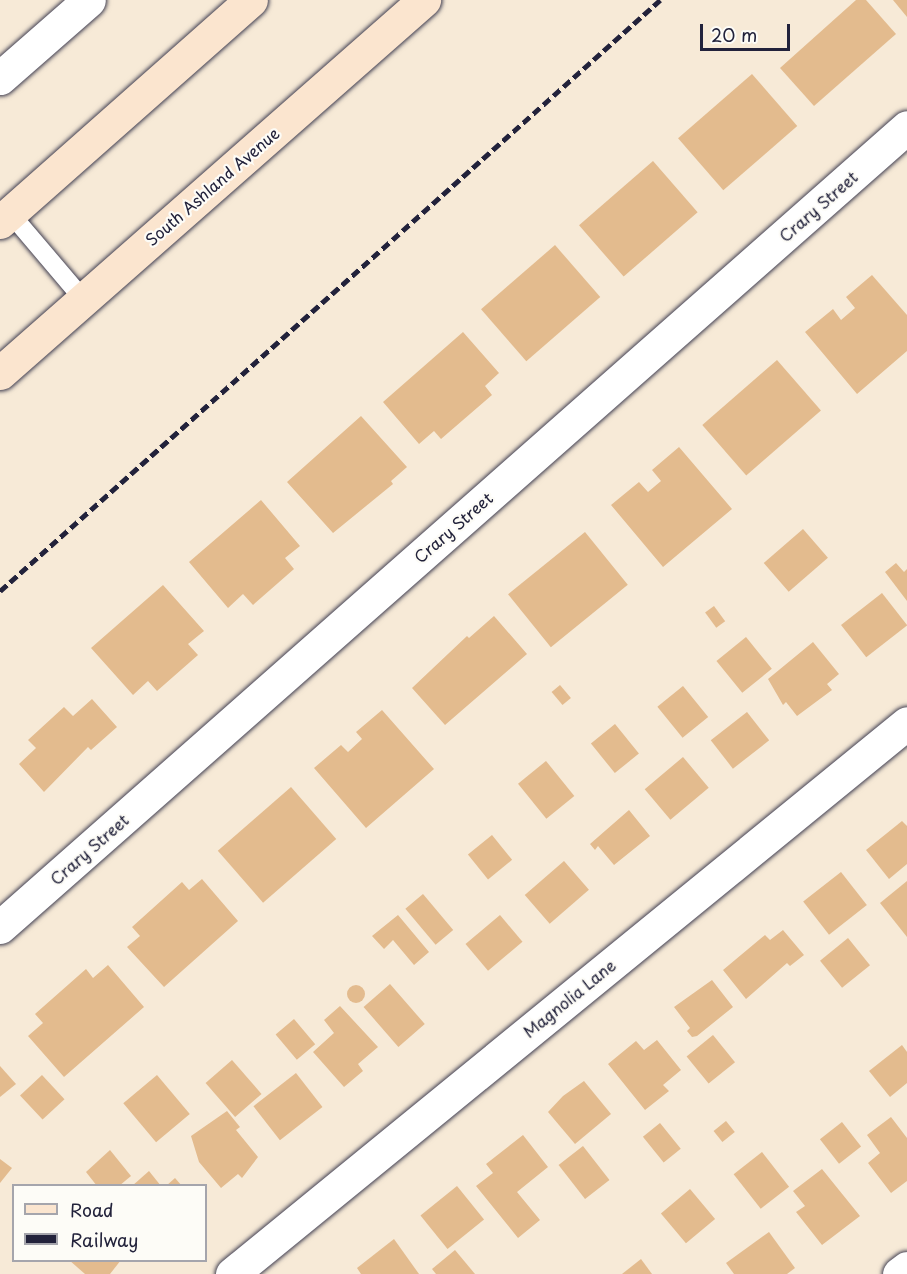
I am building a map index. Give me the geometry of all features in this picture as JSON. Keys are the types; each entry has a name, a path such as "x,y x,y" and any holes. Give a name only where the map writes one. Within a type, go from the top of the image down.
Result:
{"main road":[{"path":"5,217 251,0"},
{"name":"South Ashland Avenue","path":"0,373 424,0"}],"street":[{"path":"0,78 89,0"},
{"name":"Crary Street","path":"0,927 907,127"},
{"name":"Magnolia Lane","path":"232,1274 907,723"},
{"path":"899,1274 907,1268"}],"lane":[{"path":"5,217 83,299"}],"building":[{"path":"856,0 866,0 896,34 814,106 780,68"},
{"path":"893,0 907,0 907,17"},
{"path":"752,74 797,126 723,190 678,138"},
{"path":"653,161 698,212 624,277 579,225"},
{"path":"555,245 600,297 526,361 481,309"},
{"path":"872,275 907,315 907,351 857,394 805,332 833,309 841,320 855,308 846,297"},
{"path":"463,332 499,373 485,386 492,395 441,439 434,431 419,444 383,402"},
{"path":"777,360 821,411 746,476 702,425"},
{"path":"361,416 407,467 391,481 393,484 333,533 287,482"},
{"path":"679,447 732,509 663,567 611,505 639,482 648,492 661,481 652,470"},
{"path":"261,500 300,546 285,558 294,569 253,605 243,594 228,608 189,562"},
{"path":"803,529 828,558 789,592 764,563"},
{"path":"585,532 628,585 551,647 508,594"},
{"path":"896,563 904,572 907,569 907,601 885,572"},
{"path":"163,585 204,631 188,644 198,655 157,691 148,681 133,695 91,648"},
{"path":"882,593 907,625 866,657 841,625"},
{"path":"714,606 725,621 716,628 705,612"},
{"path":"494,616 527,654 445,725 412,688 467,636 469,638"},
{"path":"746,637 772,669 742,693 716,661"},
{"path":"813,642 839,674 827,684 832,690 797,716 786,702 783,705 768,679"},
{"path":"560,685 571,698 563,705 552,692"},
{"path":"683,686 708,717 683,738 657,707"},
{"path":"92,699 117,727 91,750 88,747 44,792 19,764 36,748 28,740 64,707 73,716"},
{"path":"382,710 434,769 366,828 314,768 341,745 348,752 362,739 356,732"},
{"path":"747,712 769,740 733,769 711,740"},
{"path":"615,724 639,754 615,773 591,744"},
{"path":"683,757 709,788 670,820 645,789"},
{"path":"546,761 574,796 546,819 518,784"},
{"path":"291,787 336,839 263,903 218,851"},
{"path":"629,810 650,836 614,865 598,846 595,850 590,844"},
{"path":"902,821 907,826 907,864 889,879 866,850"},
{"path":"492,835 512,860 488,879 468,855"},
{"path":"564,861 589,890 550,924 525,895"},
{"path":"841,872 867,905 829,935 803,902"},
{"path":"202,879 238,921 164,987 127,947 140,936 132,927 182,882 189,890"},
{"path":"907,881 907,937 880,903"},
{"path":"423,894 453,930 436,945 405,909"},
{"path":"398,915 429,952 414,965 393,940 384,949 372,936"},
{"path":"500,915 522,942 488,971 466,944"},
{"path":"783,930 804,955 790,966 787,963 746,999 723,970 765,935 770,940"},
{"path":"848,938 870,965 842,988 820,961"},
{"path":"108,965 144,1007 64,1077 28,1036 43,1023 35,1014 86,969 93,978"},
{"path":"712,980 733,1007 697,1036 692,1037 687,1031 690,1028 674,1007"},
{"path":"390,984 425,1024 398,1047 364,1007"},
{"path":"356,985 362,988 365,994 362,1000 356,1003 350,1000 347,994 350,988"},
{"path":"340,1006 378,1047 358,1064 363,1071 344,1087 313,1052 334,1033 324,1020"},
{"path":"294,1019 315,1044 297,1060 276,1034"},
{"path":"713,1035 735,1062 709,1084 687,1056"},
{"path":"657,1040 681,1070 663,1085 669,1091 645,1110 608,1064 636,1041 644,1050"},
{"path":"902,1045 907,1052 907,1083 890,1097 869,1071"},
{"path":"232,1060 262,1094 235,1117 206,1083"},
{"path":"0,1066 16,1084 0,1097"},
{"path":"296,1073 322,1107 280,1140 253,1106"},
{"path":"42,1075 65,1099 43,1120 20,1095"},
{"path":"157,1075 190,1114 156,1142 123,1103"},
{"path":"584,1081 611,1114 575,1144 548,1112 563,1096"},
{"path":"227,1111 240,1127 236,1130 258,1157 242,1178 238,1174 221,1188 199,1162 191,1136"},
{"path":"891,1117 907,1138 907,1181 891,1193 868,1163 880,1153 867,1135"},
{"path":"726,1121 735,1132 722,1142 714,1131"},
{"path":"842,1122 861,1146 839,1164 820,1139"},
{"path":"660,1123 681,1149 664,1162 643,1137"},
{"path":"523,1135 548,1167 517,1192 540,1220 518,1238 476,1186 493,1173 486,1164"},
{"path":"583,1146 609,1180 585,1199 559,1165"},
{"path":"110,1150 131,1176 121,1184 95,1184 86,1172"},
{"path":"762,1152 789,1187 761,1209 734,1174"},
{"path":"0,1159 12,1168 0,1183"},
{"path":"822,1169 860,1216 822,1245 796,1212 805,1206 793,1191"},
{"path":"149,1171 159,1184 134,1184"},
{"path":"175,1178 180,1184 168,1184"},
{"path":"457,1186 484,1219 448,1249 420,1216"},
{"path":"690,1189 715,1219 686,1243 661,1213"},
{"path":"769,1232 795,1268 787,1274 734,1274 726,1263"},
{"path":"394,1239 419,1274 361,1274 357,1268"},
{"path":"455,1250 475,1274 436,1274 432,1269"},
{"path":"641,1259 652,1274 622,1274"},
{"path":"71,1262 119,1262 110,1274 85,1274"}],"railway":[{"path":"0,591 660,0"}]}
